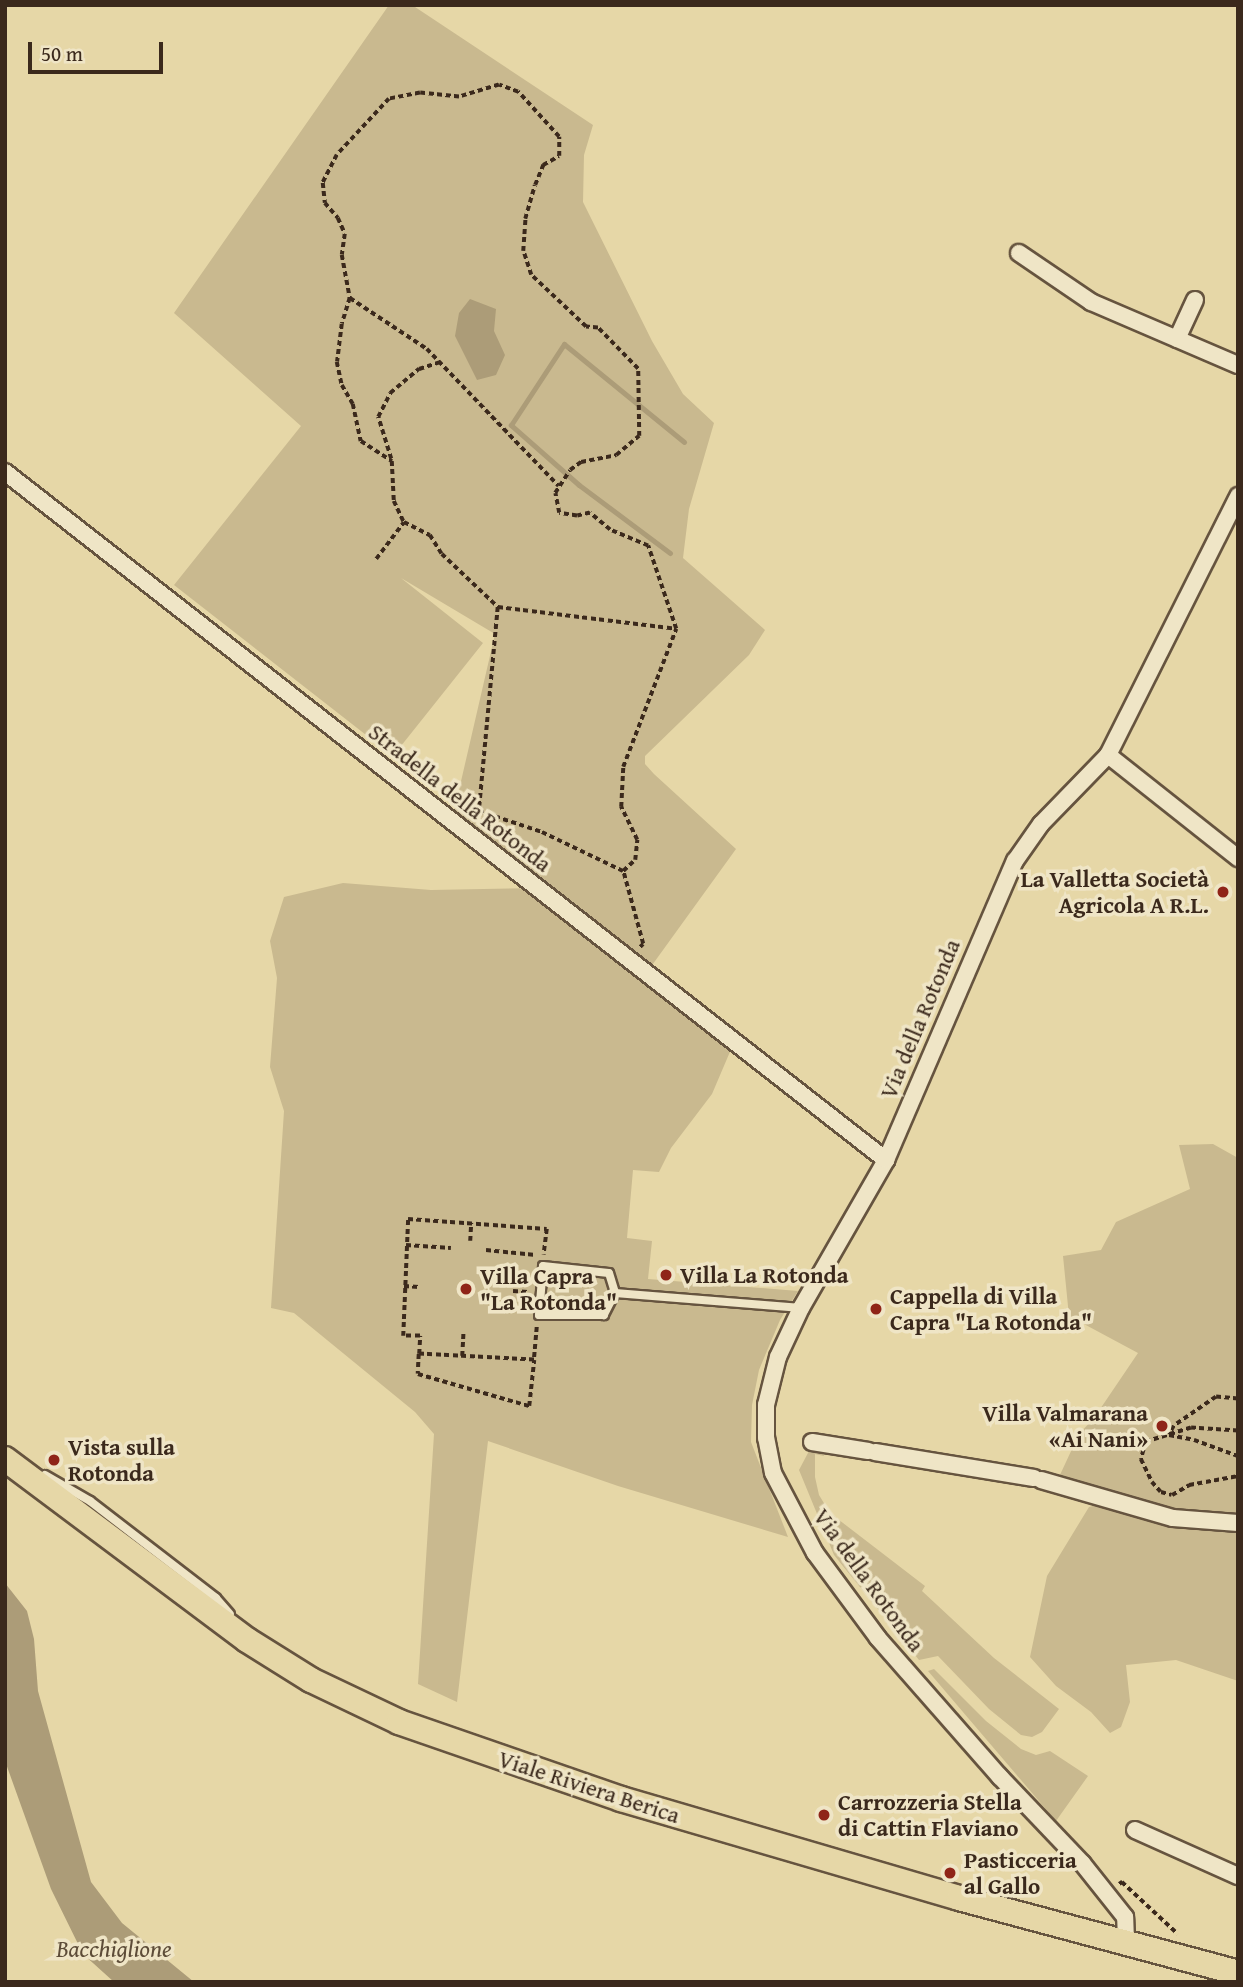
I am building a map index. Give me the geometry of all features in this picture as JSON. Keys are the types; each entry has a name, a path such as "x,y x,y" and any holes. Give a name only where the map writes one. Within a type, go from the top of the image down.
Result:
{"main road":[{"name":"Viale Riviera Berica","path":"5,1459 262,1650 312,1680 399,1722 621,1799 946,1895 1238,1973"}],"street":[{"path":"1019,253 1091,302 1238,365"},
{"path":"1177,339 1195,300"},
{"name":"Stradella della Rotonda","path":"5,472 886,1160"},
{"name":"Via della Rotonda","path":"1126,1941 1125,1917 1107,1894 878,1638 815,1553 787,1505 773,1473 766,1438 766,1405 778,1357 801,1308 906,1129 1015,861 1041,824 1108,755 1238,496"},
{"path":"1108,755 1238,858"},
{"path":"812,1442 1037,1479 1173,1518 1238,1523"},
{"path":"1135,1830 1238,1877"}],"lane":[{"path":"543,1266 609,1273 615,1293 604,1315 539,1315 543,1266"},
{"path":"615,1293 801,1308"},
{"path":"5,1451 90,1501 122,1525 216,1598 262,1650"}],"path":[{"path":"391,461 361,442 353,404 342,385 337,362 342,324 350,298 342,255 345,234 338,218 325,203 323,183 337,155 389,99 420,93 459,97 499,85 518,92 559,137 559,156 543,165 525,219 523,250 531,275 586,327 598,328 638,369 639,436 616,455 581,463 567,475 555,493 559,513 577,516 590,513 610,530 648,546 676,629 623,767 621,807 637,841 635,860 623,871"},
{"path":"350,298 427,349 559,486"},
{"path":"440,362 419,369 390,393 378,417 391,461 394,501 404,522 430,536 442,554 498,607 676,629"},
{"path":"376,559 404,522"},
{"path":"498,607 479,811 541,832 623,871 643,944 632,961"},
{"path":"539,1315 529,1406 418,1374 420,1336 402,1336 408,1219 547,1229 543,1266"},
{"path":"470,1241 471,1223"},
{"path":"406,1245 451,1248"},
{"path":"486,1250 544,1256"},
{"path":"404,1286 418,1287"},
{"path":"462,1356 463,1334"},
{"path":"419,1354 534,1360"},
{"path":"1169,1435 1174,1426 1216,1397 1238,1399"},
{"path":"1238,1431 1191,1428 1146,1442 1140,1459 1147,1475 1161,1492 1172,1495 1189,1486 1238,1476"},
{"path":"1169,1435 1194,1440 1238,1456"},
{"path":"1107,1894 1122,1882 1182,1938"}],"shaded area":[{"path":"389,5 412,5 593,125 584,155 583,202 652,341 683,394 714,423 689,509 683,558 765,630 749,655 645,756 645,764 654,774 736,849 650,968 453,816 495,634 401,578 483,643 393,756 174,585 301,426 174,313"},
{"path":"343,883 431,890 539,888 735,1040 712,1094 671,1148 659,1172 633,1170 627,1238 652,1241 648,1279 798,1291 780,1320 759,1370 752,1405 751,1442 788,1537 618,1486 488,1441 457,1702 418,1684 434,1434 415,1412 294,1313 271,1308 284,1111 270,1067 277,978 270,941 284,897"},
{"path":"1213,1144 1238,1158 1238,1517 1170,1514 1059,1477 1079,1434 1094,1418 1138,1353 1069,1316 1063,1256 1101,1250 1116,1222 1190,1189 1179,1145"},
{"path":"809,1451 823,1453 824,1456 815,1454 815,1477 819,1495 830,1513 925,1586 922,1591 994,1658 1059,1709 1042,1732 1032,1737 1021,1735 989,1709 938,1656 919,1660 834,1555 799,1470"},
{"path":"1112,1501 1238,1523 1238,1681 1176,1660 1126,1665 1130,1702 1121,1727 1110,1733 1091,1712 1056,1686 1030,1657 1047,1576 1089,1507"},
{"path":"934,1669 986,1721 1021,1749 1036,1755 1050,1751 1088,1776 1056,1821 928,1671"}],"water":[{"path":"470,299 496,309 494,331 505,355 496,375 477,380 455,336 459,313"},
{"name":"Bacchiglione","path":"5,1583 27,1611 34,1639 38,1691 91,1882 122,1923 194,1982 114,1982 83,1954 51,1889 5,1761"}],"waterway":[{"path":"670,553 579,485 511,425 564,344 684,442"}],"place":[{"name":"La Valletta Società Agricola A R.L.","path":"1223,892"},
{"name":"Villa La Rotonda","path":"666,1275"},
{"name":"Villa Capra \"La Rotonda\"","path":"466,1289"},
{"name":"Cappella di Villa Capra \"La Rotonda\"","path":"876,1309"},
{"name":"Villa Valmarana «Ai Nani»","path":"1162,1426"},
{"name":"Vista sulla Rotonda","path":"54,1460"},
{"name":"Carrozzeria Stella di Cattin Flaviano","path":"824,1815"},
{"name":"Pasticceria al Gallo","path":"950,1873"}]}
